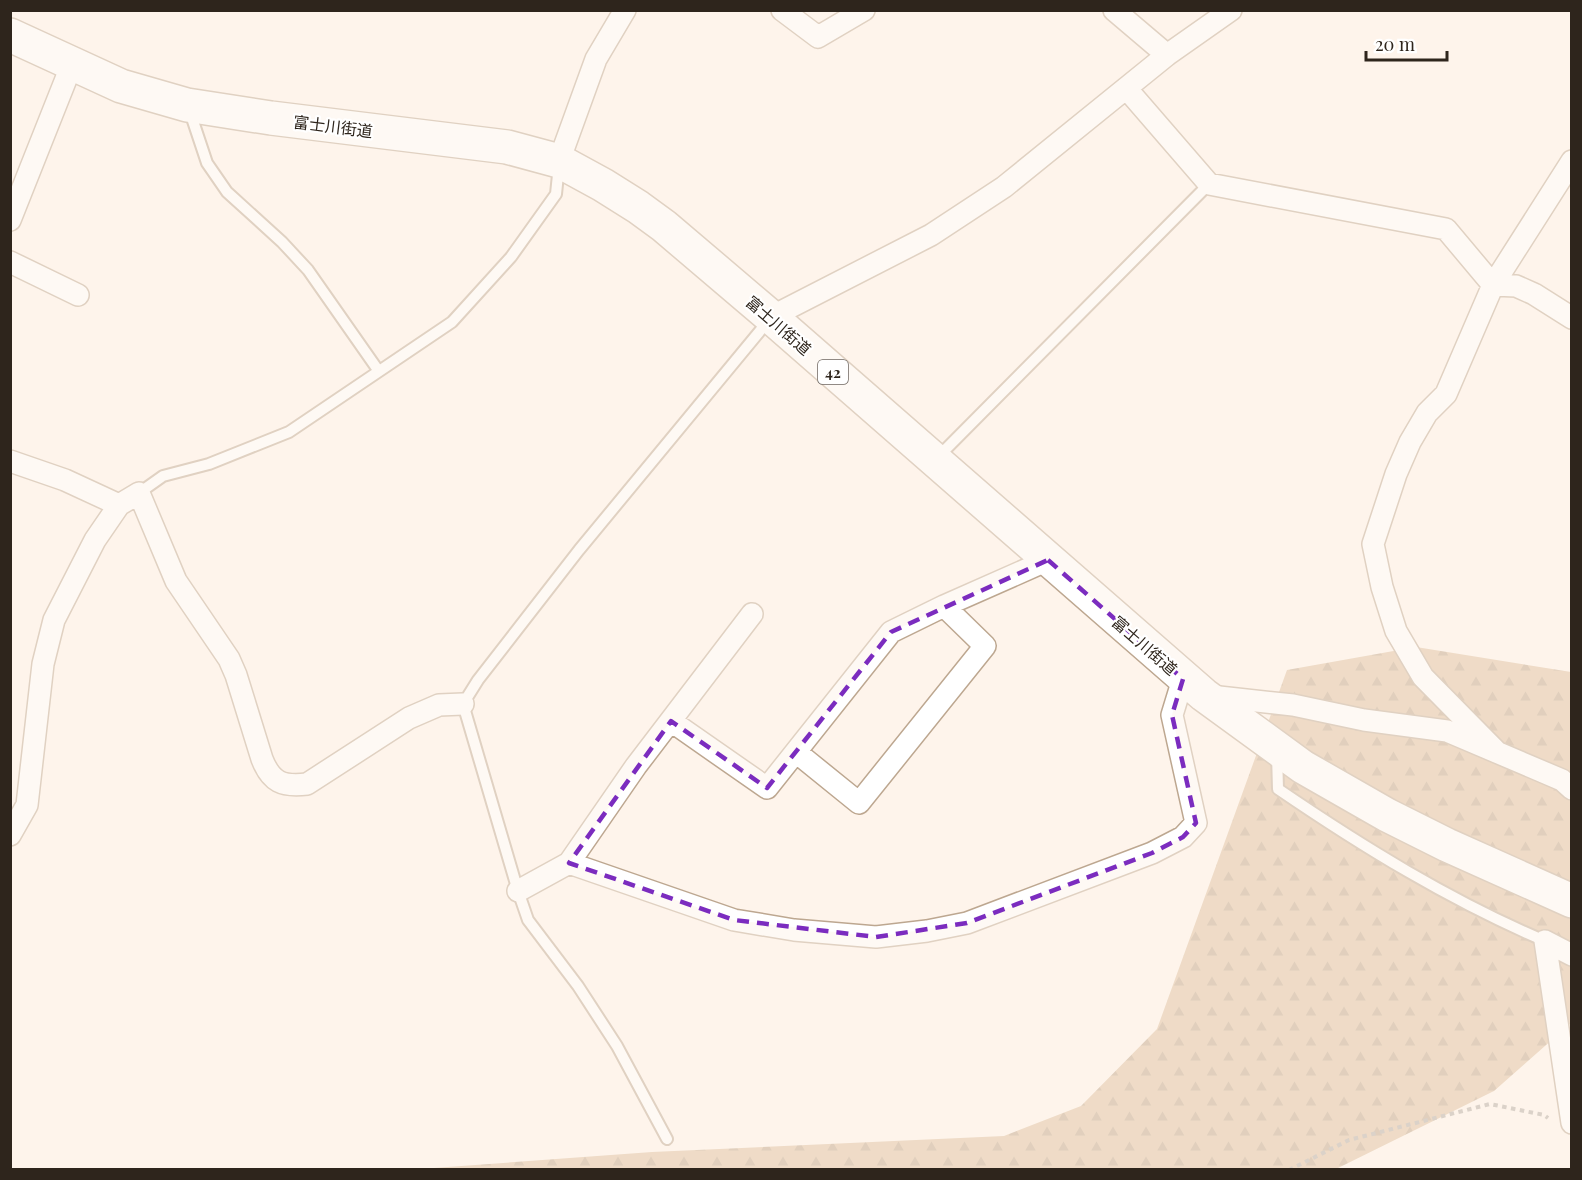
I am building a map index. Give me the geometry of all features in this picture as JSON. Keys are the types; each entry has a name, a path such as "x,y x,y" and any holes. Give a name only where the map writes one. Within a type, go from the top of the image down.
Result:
{"main road":[{"name":"富士川街道","path":"10,35 121,86 187,105 271,118 507,147 560,161 638,207 771,317 1194,687 1277,748 1304,767 1387,815 1458,850 1572,901"}],"street":[{"path":"560,161 596,59 625,10"},
{"path":"782,10 818,37 864,10"},
{"path":"1114,10 1167,55"},
{"path":"771,317 931,235 1004,186 1167,55 1231,10"},
{"path":"10,220 72,64"},
{"path":"1126,88 1209,184 1446,229 1493,285 1516,286 1534,294 1572,318"},
{"path":"1496,751 1423,676 1396,631 1382,587 1374,544 1396,474 1410,442 1427,413 1446,394 1493,285 1572,161"},
{"path":"10,262 78,295"},
{"path":"10,461 65,480 119,505"},
{"path":"10,835 27,805 43,664 54,620 95,540 119,505 139,493 176,581 230,659 267,773 277,782 294,786 307,784 409,718 439,705 463,704"},
{"path":"671,721 768,788 891,632 1048,560"},
{"path":"796,752 859,803 985,646 944,606"},
{"path":"518,891 569,863 636,766 752,614"},
{"path":"569,863 734,920 794,930 876,937 927,932 967,923 1152,854 1184,837 1196,823 1172,715 1194,687 1364,720 1447,731 1562,780 1572,789"},
{"path":"1545,941 1572,955"},
{"path":"1545,941 1562,1123"}],"lane":[{"path":"187,105 207,163 227,192 282,242 308,270 378,370"},
{"path":"139,493 163,476 209,464 289,432 452,322 511,257 556,194 560,161"},
{"path":"934,461 1209,184"},
{"path":"667,1139 617,1046 578,986 528,920 463,704 478,680 579,550 771,317"},
{"path":"1277,748 1278,789 1356,842 1498,921 1545,941"}],"path":[{"path":"1289,1170 1349,1140 1490,1104 1544,1115 1562,1123"}],"highlighted area":[{"path":"1048,560 1183,679 1172,715 1196,823 1183,837 1152,853 967,923 876,937 734,920 569,863 671,721 767,788 891,632"}],"green space":[{"path":"1416,647 1571,672 1571,1023 1494,1091 1336,1169 406,1170 652,1152 1004,1136 1081,1106 1157,1029 1287,670"}]}
